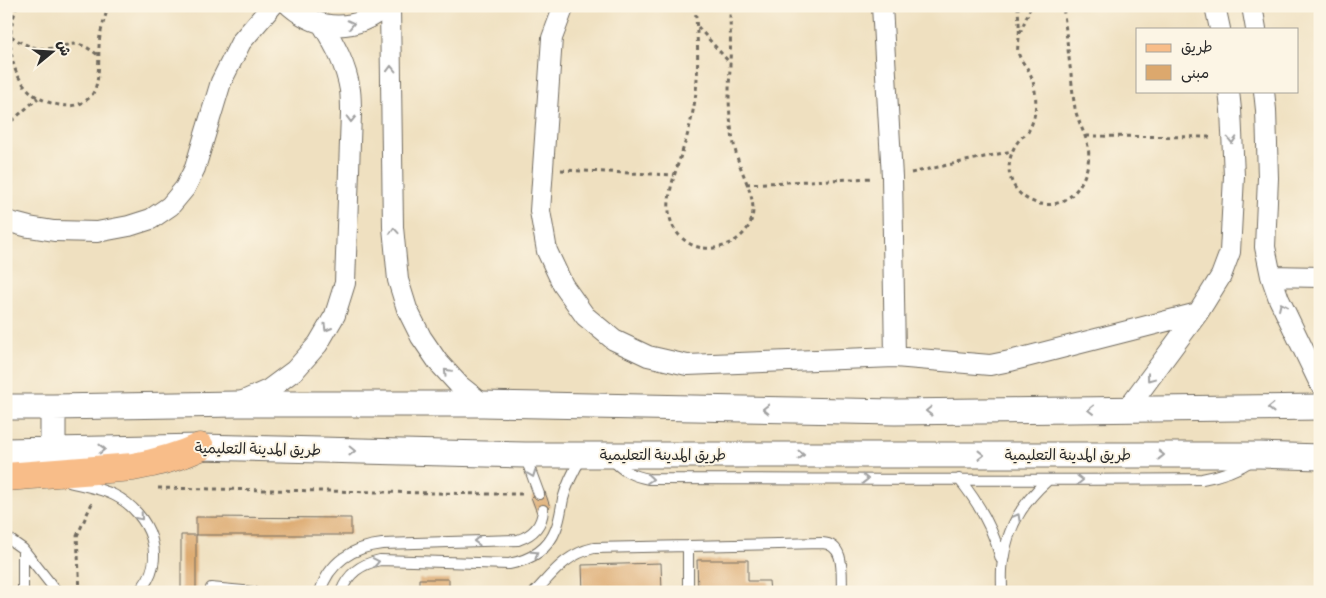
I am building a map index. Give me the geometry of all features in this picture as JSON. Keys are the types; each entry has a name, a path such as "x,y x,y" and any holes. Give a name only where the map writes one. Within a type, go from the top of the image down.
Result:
{"main road":[{"path":"6,477 133,467 184,455 200,448"}],"street":[{"path":"6,221 29,228 54,231 96,232 129,226 151,219 170,206 185,188 195,168 221,82 241,42 272,6"},
{"path":"290,6 310,20 332,26 354,24 374,15 384,6"},
{"path":"390,6 393,227 398,280 407,309 425,343 438,362 459,385 483,404"},
{"path":"564,6 552,38 540,211 547,251 563,285 585,316 614,340 648,356 687,365 895,357 990,365 1198,313"},
{"path":"882,6 892,177 895,357"},
{"path":"1215,6 1220,28"},
{"path":"1252,6 1256,28"},
{"path":"237,404 268,390 295,370 318,344 334,315 345,283 351,114 350,90 344,66 322,24"},
{"path":"1127,409 1198,313 1221,276 1230,252 1234,176 1229,92"},
{"path":"1264,92 1268,178 1265,247 1271,276 1279,299 1320,384"},
{"path":"1271,276 1320,276"},
{"path":"6,407 237,404 483,404 895,412 1320,407"},
{"path":"53,407 53,449"},
{"name":"طريق المدينة التعليمية","path":"6,451 200,448 525,456 1260,455 1320,457"}],"lane":[{"path":"341,592 346,580 352,573 361,566 380,560 509,564 529,559 537,554 556,529 568,483 584,455"},
{"path":"609,455 626,472 637,477 649,479 960,479 1047,481 1202,479 1232,471 1260,455"},
{"path":"525,456 539,494"},
{"path":"40,475 115,495 139,515 147,526 152,538 154,551 149,577 138,592"},
{"path":"960,479 972,494 989,522 998,544 1002,562"},
{"path":"1002,592 1002,562 1010,531 1025,503 1047,481"},
{"path":"320,592 336,564 345,556 357,550 382,544 518,540 532,534 537,528 541,522 543,510"},
{"path":"6,537 22,549 57,592"},
{"path":"534,592 570,557 585,549 826,543 834,547 840,555 842,592"},
{"path":"688,546 688,592"},
{"path":"22,549 25,590"},
{"path":"211,588 254,592"}],"path":[{"path":"17,6 12,21 11,36 12,56 18,75 23,84 38,98 59,105 70,106 83,102 95,90 100,36 109,6"},
{"path":"695,6 697,77 694,102 687,135 670,186 669,202 674,229 680,237 688,243 708,249 718,248 738,238 747,230 752,218 753,206 736,154 731,125 729,94 730,6"},
{"path":"1018,6 1018,54 1031,78 1035,92 1035,113 1029,132 1016,144 1012,151 1009,169 1010,178 1019,193 1042,205 1051,205 1067,199 1074,193 1081,184 1088,160 1089,148 1086,136 1075,110 1063,6"},
{"path":"1019,36 1031,6"},
{"path":"697,26 730,64"},
{"path":"11,36 31,47 42,49 77,44 88,48 98,55"},
{"path":"6,126 38,98"},
{"path":"1086,136 1232,137"},
{"path":"746,184 892,177 1012,151"},
{"path":"543,169 674,175"},
{"path":"158,488 539,494"},
{"path":"80,592 77,536 91,504 100,490"},
{"path":"91,504 100,507"}],"building":[{"path":"545,492 550,507 537,513 531,497"},
{"path":"196,517 351,518 351,535 196,535"},
{"path":"181,535 196,535 196,592 181,592"},
{"path":"697,560 748,560 748,581 769,581 770,592 698,592"},
{"path":"661,563 662,592 583,592 582,565"},
{"path":"419,579 449,579 449,592 419,592"}]}
